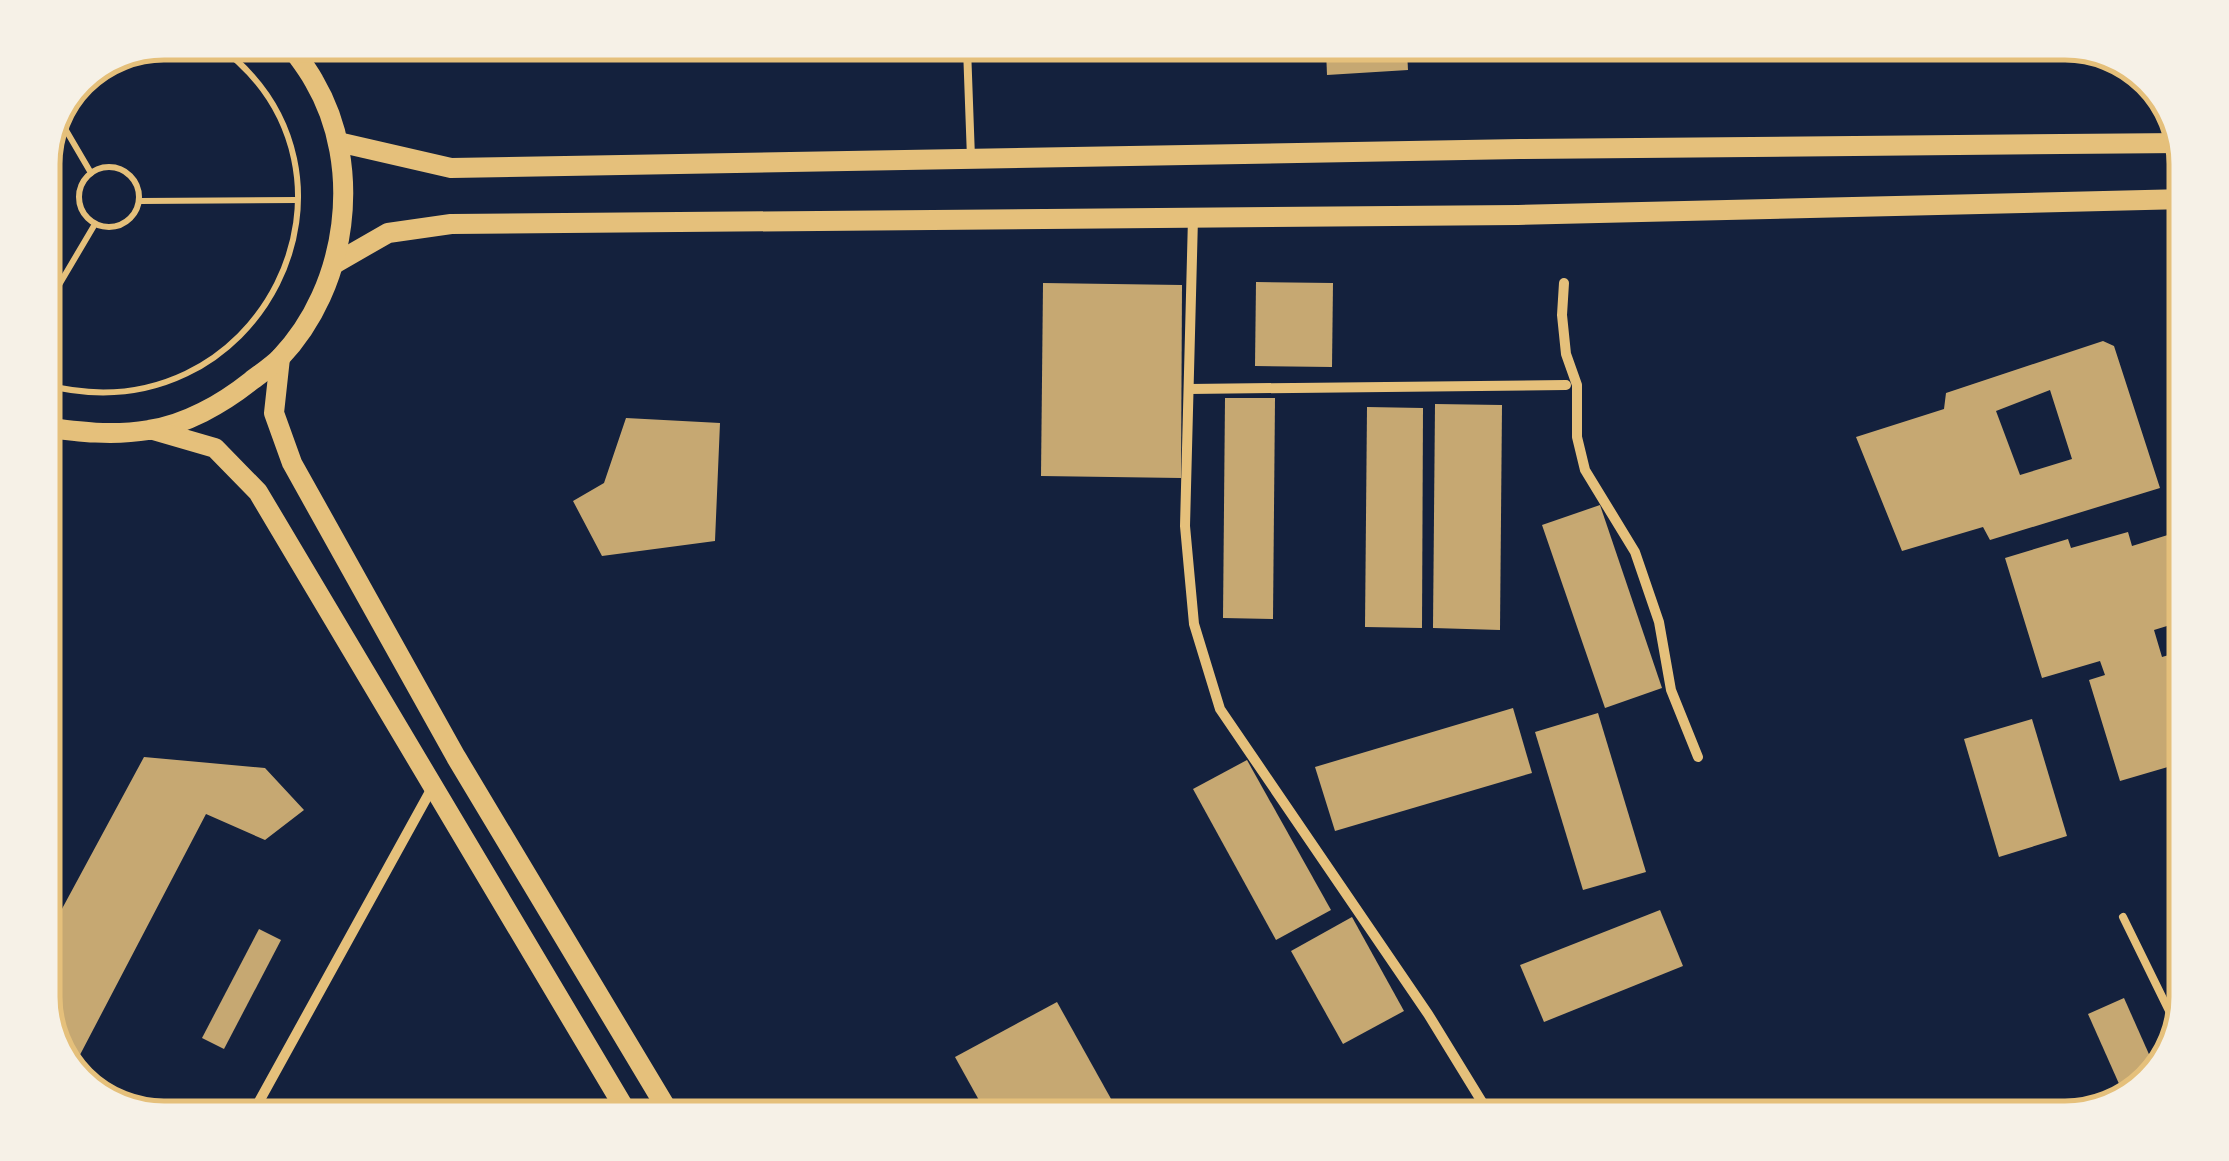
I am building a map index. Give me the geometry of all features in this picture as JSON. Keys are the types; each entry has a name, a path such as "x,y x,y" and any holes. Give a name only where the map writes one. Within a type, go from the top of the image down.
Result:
{"main road":[{"path":"60,430 96,435 153,430 222,404 280,358 312,314 334,264 342,224 344,183 338,142 316,83 300,60"},
{"path":"338,142 451,168 2167,143"},
{"path":"334,264 388,234 451,224 1518,216 2169,200"},
{"path":"280,358 274,413 292,463 456,757 662,1101"},
{"path":"153,430 215,448 258,492 619,1101"}],"street":[{"path":"1194,218 1185,526 1194,624 1220,709 1428,1014 1481,1101"},
{"path":"1564,283 1566,354 1576,385 1577,437 1584,470 1635,552 1659,622 1671,690 1698,757"},
{"path":"1188,389 1566,385"},
{"path":"259,1101 432,788"}],"lane":[{"path":"967,60 971,158"},
{"path":"2123,916 2168,1008"}],"path":[{"path":"60,387 99,393 142,390 174,380 213,360 246,331 277,286 292,246 297,200 292,158 273,107 235,60"},
{"path":"66,131 91,173"},
{"path":"109,166 125,171 139,188 140,200 130,220 108,228 95,224 82,212 80,186 91,173 109,166"},
{"path":"140,200 297,200"},
{"path":"60,283 95,224"}],"building":[{"path":"1326,60 1407,60 1408,70 1327,75"},
{"path":"1256,282 1333,283 1332,367 1255,366"},
{"path":"1043,283 1182,285 1181,478 1041,476"},
{"path":"2103,341 2114,346 2160,488 1990,540 1983,527 1902,551 1856,437 1944,409 1946,393","holes":["2050,390 2072,459 2020,475 1996,411"]},
{"path":"1225,398 1275,398 1273,619 1223,618"},
{"path":"1435,404 1502,405 1500,630 1433,628"},
{"path":"1367,407 1423,408 1422,628 1365,627"},
{"path":"626,418 720,423 715,541 602,556 573,501 604,483"},
{"path":"1600,505 1662,688 1605,708 1542,525"},
{"path":"2128,532 2132,546 2169,535 2169,625 2154,630 2162,657 2169,655 2169,767 2120,781 2089,680 2105,675 2100,661 2042,678 2005,558 2068,539 2071,548"},
{"path":"1513,708 1532,773 1335,831 1315,767"},
{"path":"1598,713 1646,872 1583,890 1535,732"},
{"path":"2032,719 2067,836 1999,857 1964,739"},
{"path":"144,757 265,768 304,810 265,840 206,814 79,1057 66,1030 60,1004 60,913"},
{"path":"1247,760 1331,910 1276,940 1193,789"},
{"path":"1660,910 1683,966 1544,1022 1520,965"},
{"path":"1352,917 1404,1011 1343,1044 1291,951"},
{"path":"259,929 281,940 224,1049 202,1038"},
{"path":"2124,998 2150,1056 2120,1085 2088,1014"},
{"path":"1057,1002 1112,1101 979,1101 955,1057"}]}
